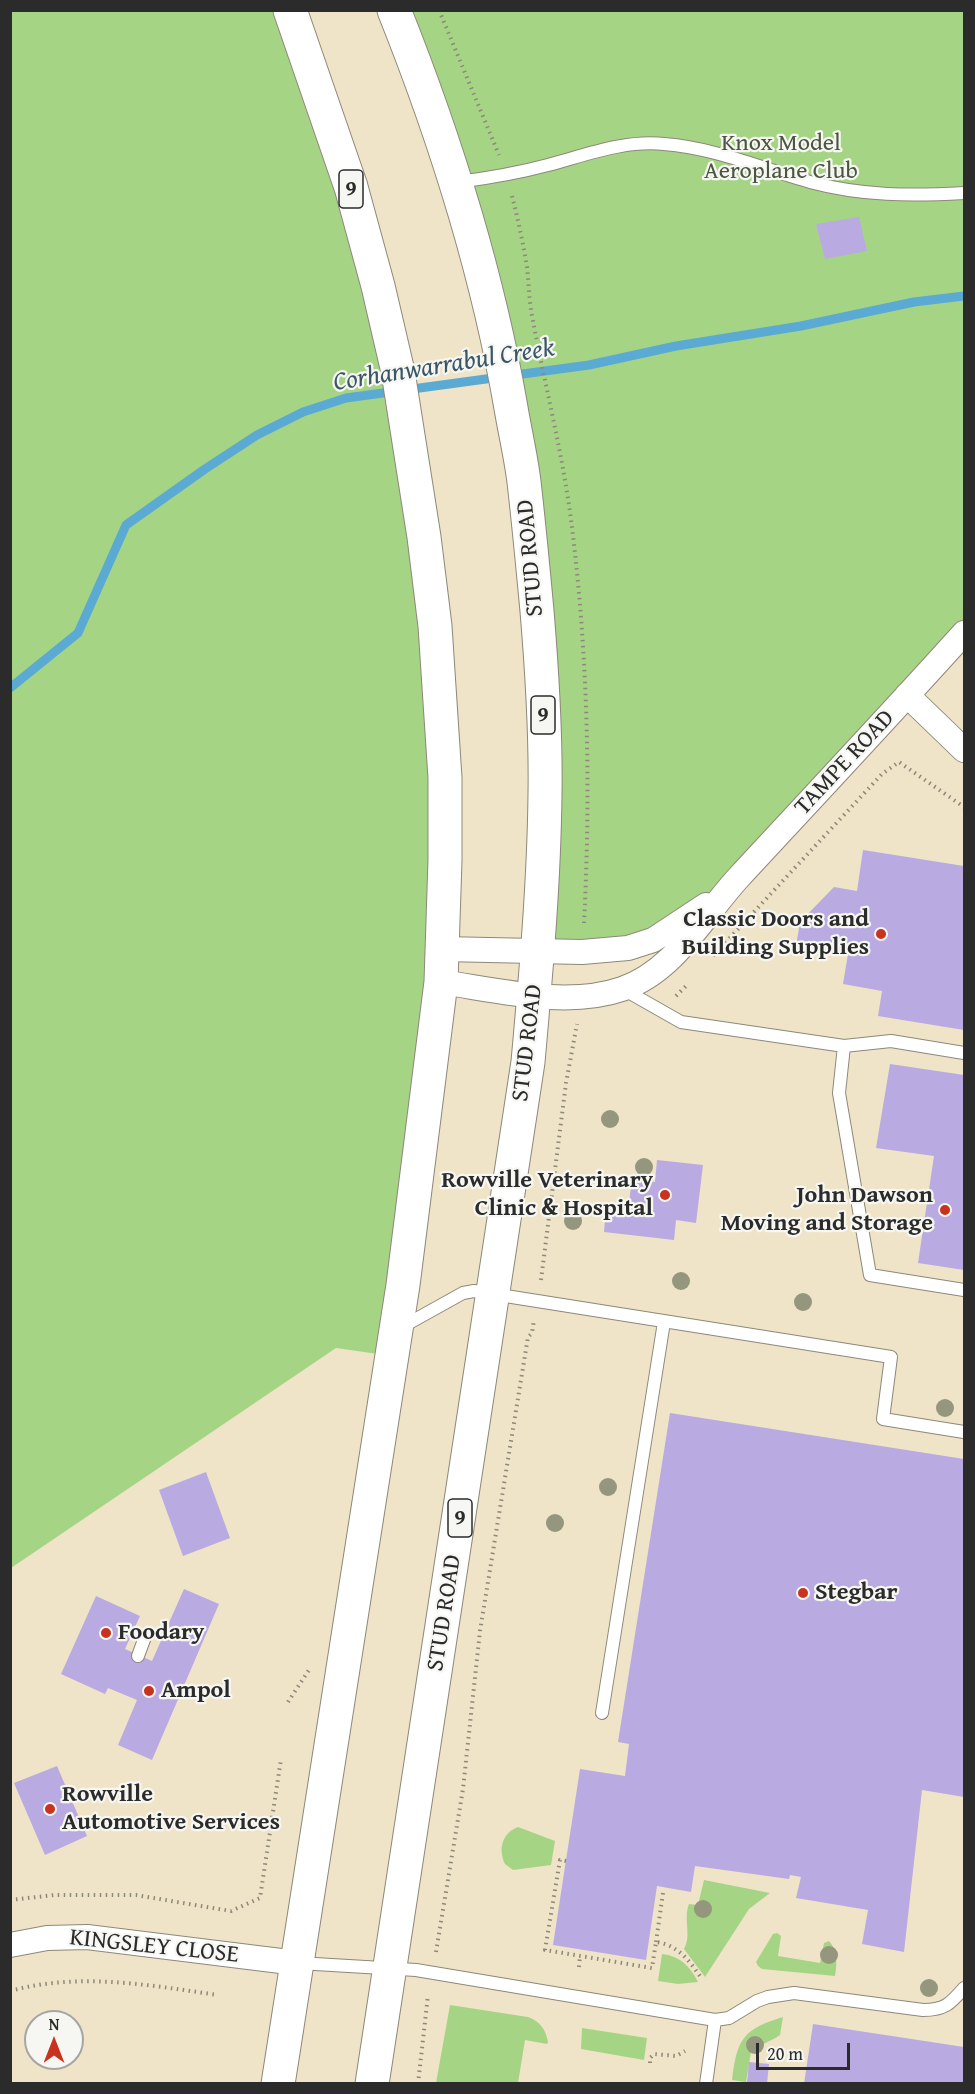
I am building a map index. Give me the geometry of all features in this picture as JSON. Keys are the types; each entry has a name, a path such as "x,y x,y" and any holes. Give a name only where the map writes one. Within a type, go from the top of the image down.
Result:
{"highway":[{"name":"9","path":"278,2084 397,1330 435,1043 441,982 445,778 435,626 424,537 398,372 378,286 351,188 290,10"},
{"name":"STUD ROAD","path":"372,2084 528,1062 539,951 545,792 542,678 524,480 501,352 457,182 426,88 394,10"}],"street":[{"name":"TAMPE ROAD","path":"441,982 534,995 577,997 600,995 623,989 645,979 674,956 725,892 964,633"},
{"path":"907,696 964,750"},
{"name":"TAMPE ROAD","path":"442,949 582,952 628,948 653,940 725,892"},
{"name":"KINGSLEY CLOSE","path":"10,1945 47,1938 87,1937 297,1963"}],"lane":[{"path":"457,182 507,175 617,147 664,144 736,158 811,182 846,190 909,196 964,193"},
{"path":"623,989 681,1022 844,1046 891,1041 964,1053"},
{"path":"844,1046 839,1093 870,1275 964,1290"},
{"path":"397,1330 463,1293 474,1292 891,1357 882,1419 964,1432"},
{"path":"602,1713 664,1322"},
{"path":"138,1656 145,1637"},
{"path":"297,1963 390,1967 715,2020 729,2018 768,1997 794,1993 923,2010 939,2010 951,2002 964,1988"},
{"path":"706,2084 715,2020"}],"path":[{"path":"532,319 558,436 576,570 584,671 586,825 582,952"},
{"path":"706,964 882,774 899,762 964,807"},
{"path":"660,1010 691,980"},
{"path":"418,2084 426,2010 463,1789 479,1643 499,1510 528,1338 532,1333 538,1301 566,1083 577,1023 577,997"},
{"path":"10,1900 55,1895 136,1895 231,1911 260,1898 281,1759"},
{"path":"566,1861 560,1860 545,1950 652,1968 663,1893"},
{"path":"656,1942 666,1943 678,1950 690,1961 702,1980"},
{"path":"579,1967 580,1956"},
{"path":"10,1991 36,1984 93,1980 121,1981 218,1995"},
{"path":"650,2063 650,2058 654,2054 676,2056 685,2051"}],"green space":[{"path":"11,11 290,11 378,286 445,778 392,1356 336,1348 11,1568"},
{"name":"Knox Model Aeroplane Club","path":"394,11 964,11 964,633 725,892 653,940 539,951 524,480"},
{"path":"518,1827 555,1841 551,1865 513,1870 505,1864 502,1853 503,1842 508,1833"},
{"path":"704,1880 770,1893 749,1909 705,1977 684,1949 687,1938 687,1910 689,1904 698,1905"},
{"path":"777,1933 781,1936 778,1956 820,1963 824,1943 829,1941 835,1953 835,1976 762,1969 756,1962 773,1934"},
{"path":"662,1954 684,1963 698,1982 678,1984 658,1981"},
{"path":"450,2005 528,2017 542,2027 548,2042 547,2044 525,2040 518,2083 436,2083"},
{"path":"783,2017 780,2035 751,2052 746,2082 732,2080 736,2055 744,2038 759,2026"},
{"path":"582,2028 647,2038 644,2060 581,2049"}],"building":[{"path":"859,217 867,251 825,259 816,224"},
{"name":"Classic Doors and Building Supplies","path":"863,850 964,866 964,1030 878,1016 882,991 843,984 848,954 796,946 800,922 834,887 857,891"},
{"name":"John Dawson Moving and Storage","path":"890,1064 964,1075 964,1270 918,1263 934,1156 876,1148"},
{"name":"Rowville Veterinary Clinic & Hospital","path":"657,1160 703,1165 696,1223 676,1220 674,1240 604,1232 606,1208 628,1210 632,1179 655,1182"},
{"name":"Stegbar","path":"670,1413 964,1459 964,1797 922,1790 904,1952 862,1944 868,1910 796,1898 801,1877 790,1875 789,1879 695,1866 691,1892 657,1886 646,1960 553,1945 580,1769 625,1776 629,1744 618,1742"},
{"path":"206,1472 230,1538 183,1556 159,1490"},
{"path":"184,1589 219,1604 152,1760 118,1745 137,1700 108,1688 105,1694 61,1674 96,1596 140,1616 125,1649 152,1661"},
{"name":"Rowville Automotive Services","path":"57,1766 87,1836 45,1855 14,1783"},
{"path":"813,2024 964,2047 964,2084 804,2084"},
{"path":"749,2062 769,2064 767,2084 747,2083"}],"waterway":[{"name":"Corhanwarrabul Creek","path":"10,688 78,633 126,525 257,435 303,412 346,398 589,365 676,346 801,326 914,302 964,296"}],"place":[{"name":"Classic Doors and Building Supplies","path":"881,934"},
{"name":"Rowville Veterinary Clinic & Hospital","path":"665,1195"},
{"name":"John Dawson Moving and Storage","path":"945,1210"},
{"name":"Stegbar","path":"803,1593"},
{"name":"Foodary","path":"106,1633"},
{"name":"Ampol","path":"149,1691"},
{"name":"Rowville Automotive Services","path":"50,1809"}]}
